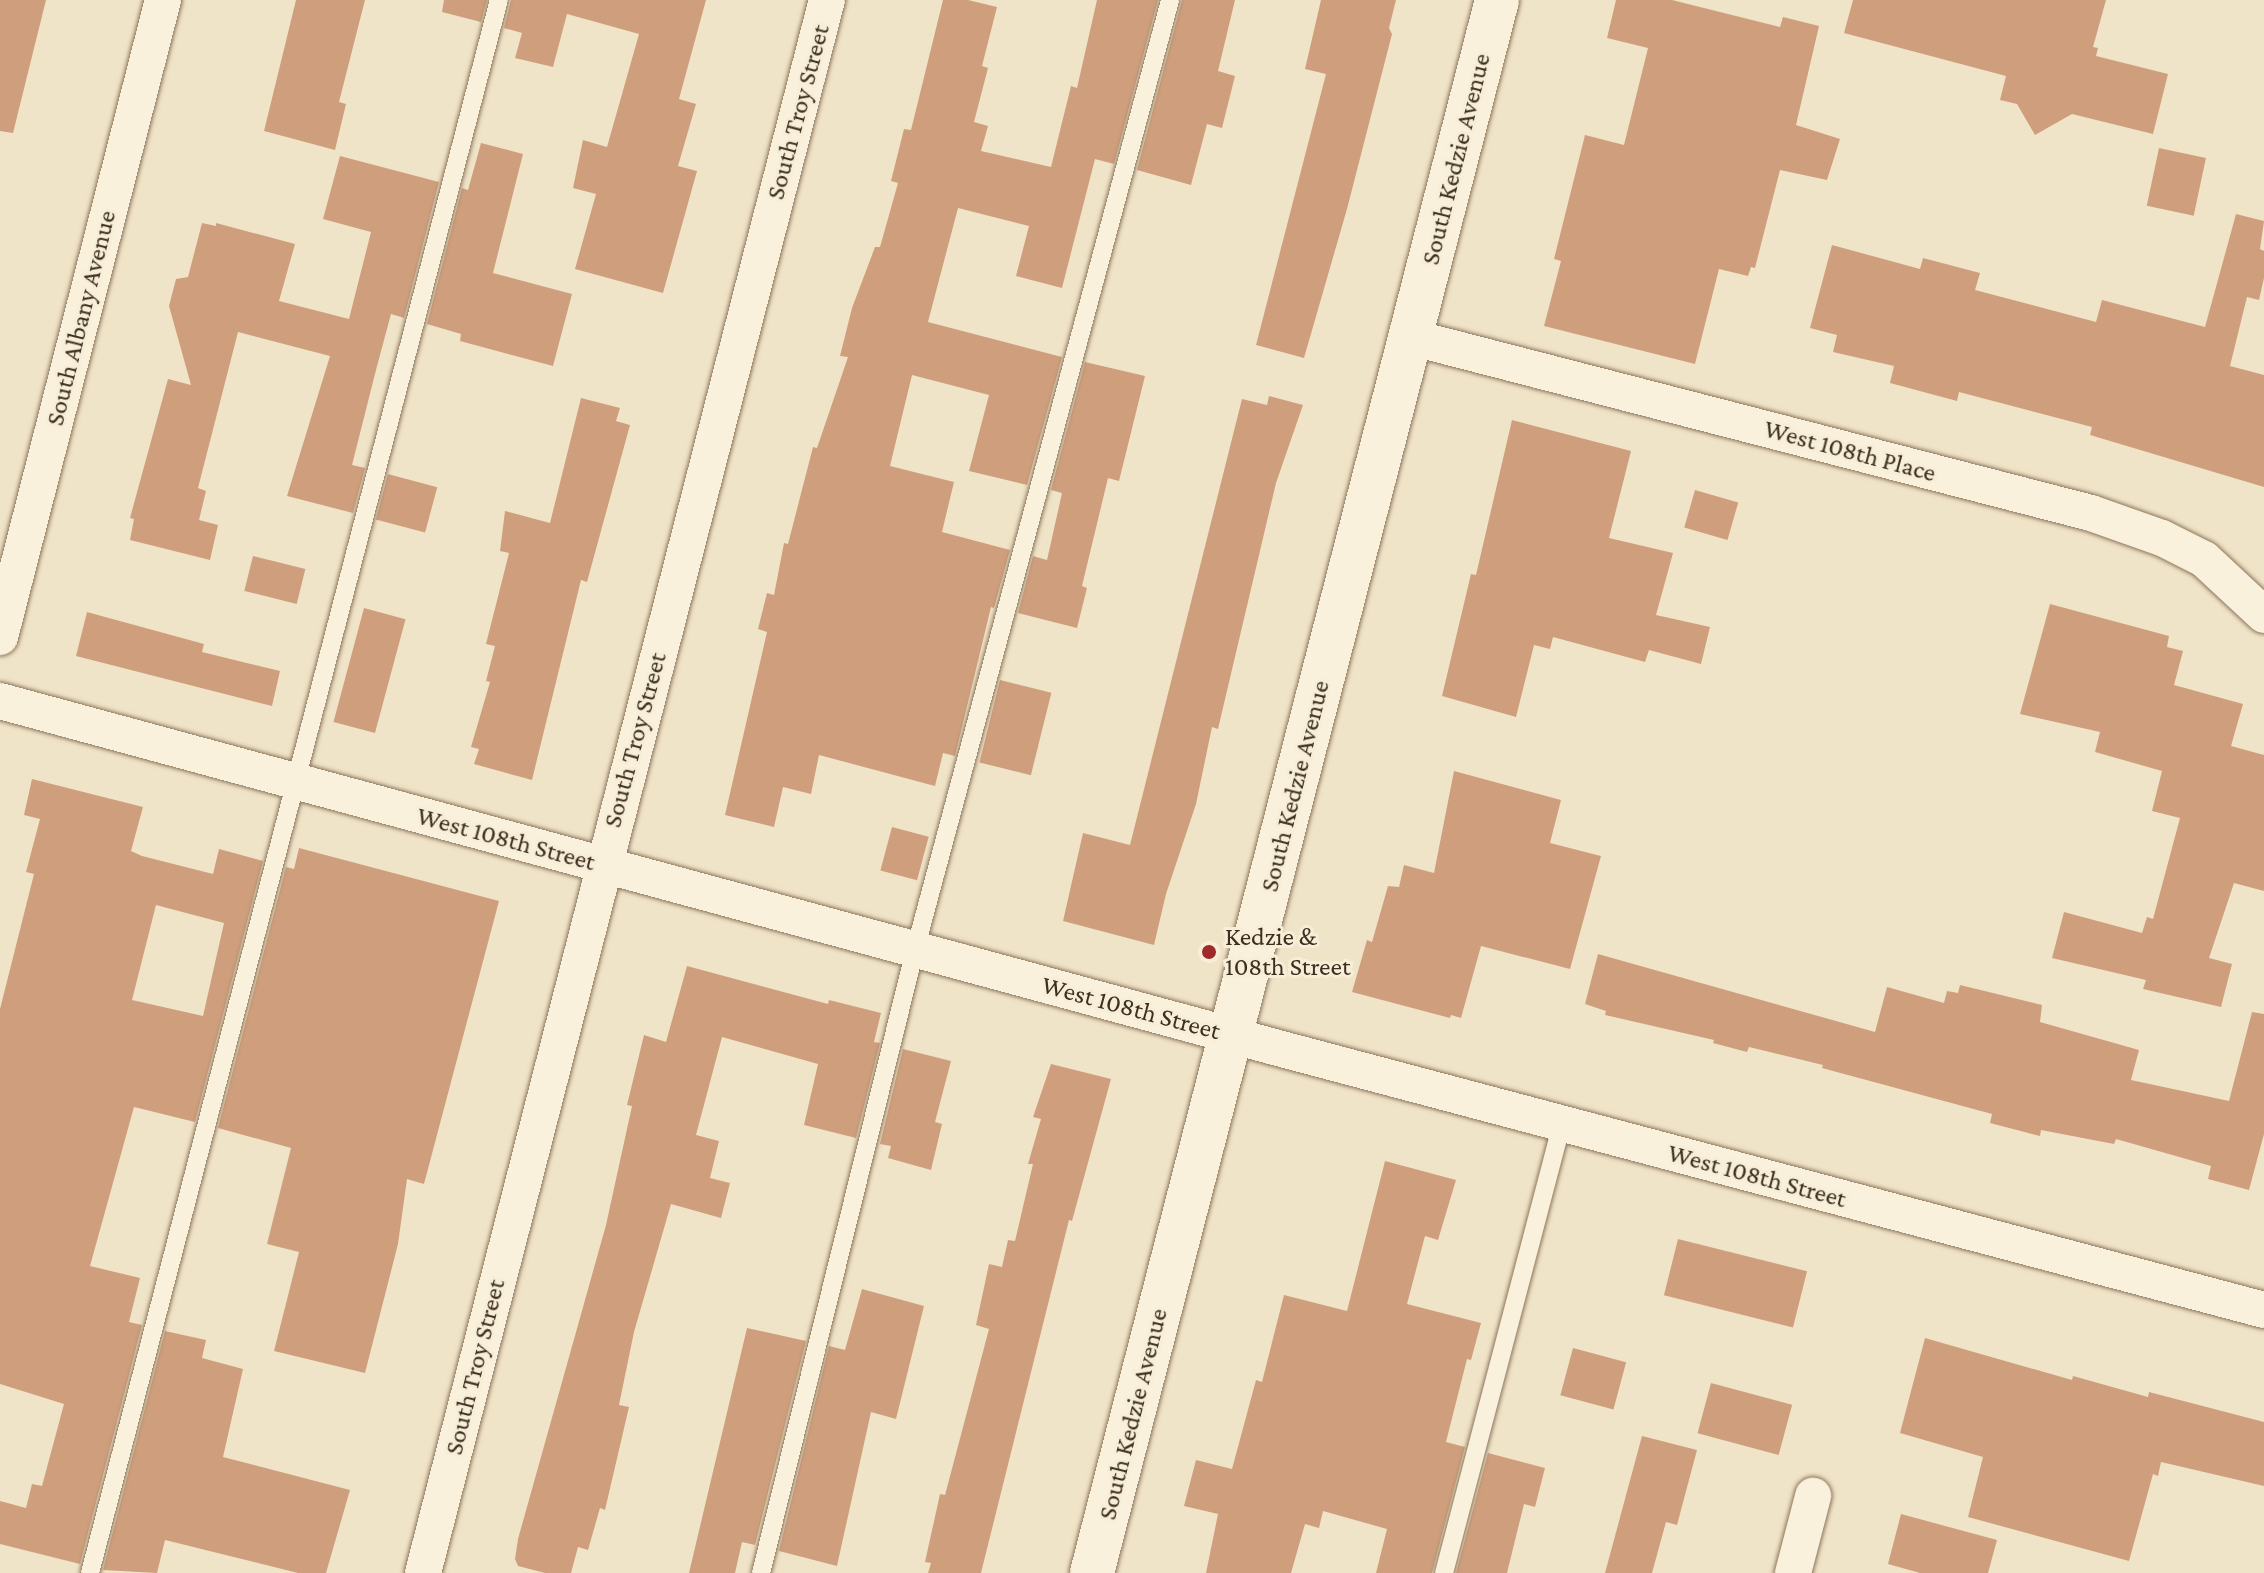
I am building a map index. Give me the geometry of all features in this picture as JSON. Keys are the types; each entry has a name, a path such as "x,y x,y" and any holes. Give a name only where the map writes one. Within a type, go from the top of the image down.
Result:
{"main road":[{"name":"South Kedzie Avenue","path":"1092,1573 1497,0"}],"street":[{"name":"South Albany Avenue","path":"0,637 163,0"},
{"name":"South Troy Street","path":"423,1573 827,0"},
{"name":"West 108th Place","path":"1410,337 2091,513 2162,538 2204,559 2235,584 2264,615"},
{"name":"West 108th Street","path":"0,701 915,950 2264,1310"},
{"path":"1793,1573 1813,1496"}],"lane":[{"path":"90,1573 499,0"},
{"path":"761,1573 915,950 1170,0"},
{"path":"1444,1573 1562,1124"}],"building":[{"path":"0,0 46,0 13,133 0,131"},
{"path":"296,0 365,0 339,102 346,104 335,150 264,131"},
{"path":"444,0 487,0 481,22 442,12"},
{"path":"511,0 706,0 679,99 696,104 678,166 697,171 663,293 575,269 596,194 573,188 583,140 607,147 639,34 567,14 553,67 515,58 522,33 504,28"},
{"path":"943,0 968,0 997,7 982,66 988,68 974,122 988,126 981,151 1051,167 1071,86 1077,88 1097,0 1158,0 1114,164 1095,159 1062,288 1016,276 1029,226 958,208 928,322 1062,357 1027,485 969,471 989,395 912,375 890,466 954,482 942,532 1010,550 994,608 991,607 955,756 943,753 935,786 819,755 811,794 783,787 774,827 725,815 767,632 758,629 767,593 774,595 784,543 788,544 813,447 817,448 848,357 840,356 852,308 875,247 880,247 898,183 891,181 904,129 911,130"},
{"path":"1182,0 1235,0 1218,71 1235,76 1222,128 1207,124 1191,185 1137,170"},
{"path":"1321,0 1396,0 1389,28 1392,34 1347,209 1304,358 1256,345 1326,74 1305,69"},
{"path":"1616,0 1672,0 1780,27 1783,17 1819,26 1796,125 1840,139 1827,180 1780,170 1755,268 1751,267 1748,276 1719,269 1695,364 1544,326 1561,261 1554,259 1585,135 1624,145 1648,48 1607,38"},
{"path":"1853,0 2106,0 2093,47 2098,48 2096,56 2168,74 2153,134 2072,114 2035,135 2017,104 2000,100 2006,76 1844,33"},
{"path":"481,143 523,154 493,273 572,294 553,366 460,341 461,334 427,324 462,188 468,190"},
{"path":"2159,148 2206,158 2194,216 2147,206"},
{"path":"340,156 439,182 404,318 391,314 376,370 352,465 365,468 353,513 287,496 330,356 238,332 198,488 206,491 199,520 218,525 210,560 130,540 134,519 130,518 168,379 191,385 169,306 176,279 188,277 202,223 216,226 216,223 295,244 279,301 349,319 371,232 323,219"},
{"path":"2236,214 2264,221 2260,249 2264,251 2264,278 2259,300 2247,297 2230,366 2264,375 2264,487 2090,435 2092,427 1959,392 1957,401 1890,383 1894,366 1833,352 1837,335 1810,328 1832,245 1920,269 1923,258 1980,273 1975,290 2096,322 2102,300 2205,327"},
{"path":"1085,362 1145,376 1119,481 1108,478 1082,586 1087,588 1077,628 1018,613 1033,556 1047,560 1062,493 1051,490"},
{"path":"1269,396 1303,405 1276,483 1218,729 1212,727 1196,804 1166,894 1154,945 1063,921 1083,833 1130,845 1242,399 1267,405"},
{"path":"581,398 620,408 616,421 630,425 587,582 581,580 532,780 474,764 479,749 471,747 490,682 486,681 495,646 486,644 509,553 500,551 505,511 550,523"},
{"path":"1512,420 1631,451 1609,538 1673,553 1656,615 1710,627 1701,664 1649,650 1645,662 1553,637 1550,649 1534,645 1516,717 1442,696 1471,574 1476,575"},
{"path":"388,474 437,487 425,533 376,519"},
{"path":"1695,490 1738,502 1728,540 1684,527"},
{"path":"253,556 305,569 297,604 244,591"},
{"path":"2050,604 2169,636 2167,647 2183,651 2174,685 2243,704 2231,746 2264,755 2264,891 2234,883 2209,958 2232,964 2221,1007 2143,989 2146,980 2052,958 2064,912 2142,933 2147,917 2153,919 2180,818 2152,811 2162,771 2095,752 2100,732 2020,714"},
{"path":"364,608 406,619 375,733 333,722"},
{"path":"87,612 204,644 202,652 280,671 272,706 76,656"},
{"path":"1000,680 1051,693 1031,775 979,762"},
{"path":"1454,771 1561,800 1550,843 1601,856 1570,969 1481,946 1461,1018 1451,1015 1450,1018 1352,992 1367,940 1372,942 1388,886 1399,887 1404,865 1434,873"},
{"path":"32,779 143,807 131,851 142,856 213,874 219,849 263,861 195,1122 134,1107 90,1266 140,1278 129,1322 142,1325 80,1564 0,1544 0,1501 26,1508 32,1484 42,1486 64,1404 0,1384 0,1009 34,874 26,872 40,819 24,815","holes":["156,905 224,923 203,1016 132,1000"]},
{"path":"892,827 929,837 917,880 880,870"},
{"path":"299,848 499,901 424,1184 407,1179 398,1244 365,1373 274,1351 299,1252 267,1244 291,1148 218,1128 286,867 294,869"},
{"path":"1598,954 1875,1032 1887,987 1944,1003 1947,991 1958,993 1960,985 2042,1005 2040,1022 2139,1050 2131,1080 2229,1101 2252,1012 2264,1014 2264,1134 2249,1190 2208,1179 2211,1166 2116,1139 2114,1144 2041,1130 2040,1136 1990,1123 1992,1114 1822,1068 1823,1065 1749,1047 1747,1052 1713,1043 1714,1040 1605,1015 1606,1011 1585,1004"},
{"path":"687,966 828,1004 829,1000 881,1013 874,1042 880,1043 856,1138 804,1125 818,1064 722,1037 696,1135 719,1141 710,1178 730,1183 721,1218 671,1204 634,1332 619,1405 629,1407 605,1510 600,1508 588,1550 578,1547 571,1573 545,1573 518,1566 515,1559 518,1539 606,1225 632,1106 627,1105 644,1035 666,1042"},
{"path":"903,1049 951,1061 935,1122 942,1124 931,1170 888,1158 891,1146 880,1144"},
{"path":"1051,1064 1111,1079 1072,1221 1069,1220 981,1573 928,1573 931,1563 925,1562 940,1494 945,1495 989,1329 976,1325 989,1264 1002,1267 1008,1240 1015,1241 1033,1164 1028,1164 1041,1119 1033,1117"},
{"path":"1385,1161 1456,1180 1438,1240 1425,1236 1407,1304 1481,1323 1471,1360 1467,1359 1446,1442 1465,1447 1432,1573 1376,1573 1387,1529 1323,1511 1319,1528 1305,1524 1291,1573 1206,1573 1218,1514 1184,1506 1196,1460 1232,1469 1256,1380 1262,1382 1284,1295 1347,1311"},
{"path":"1678,1239 1807,1271 1793,1327 1664,1295"},
{"path":"862,1289 924,1306 896,1419 871,1412 837,1566 779,1551 829,1346 845,1350"},
{"path":"747,1328 806,1341 755,1545 742,1542 735,1573 689,1573"},
{"path":"165,1331 206,1340 202,1358 243,1369 223,1457 350,1490 326,1573 298,1573 165,1540 157,1573 103,1570"},
{"path":"1925,1338 2072,1380 2073,1376 2148,1397 2149,1392 2264,1422 2264,1486 2161,1462 2158,1476 2153,1474 2129,1561 1968,1517 1983,1457 1900,1433"},
{"path":"1573,1348 1626,1362 1613,1410 1560,1395"},
{"path":"1711,1383 1792,1405 1779,1455 1698,1433"},
{"path":"1642,1436 1697,1450 1677,1525 1666,1522 1652,1573 1605,1573"},
{"path":"1488,1453 1545,1468 1535,1507 1524,1504 1507,1573 1456,1573"},
{"path":"1901,1514 1997,1540 1988,1573 1920,1573 1888,1564"}],"place":[{"name":"Kedzie & 108th Street","path":"1209,952"}]}
